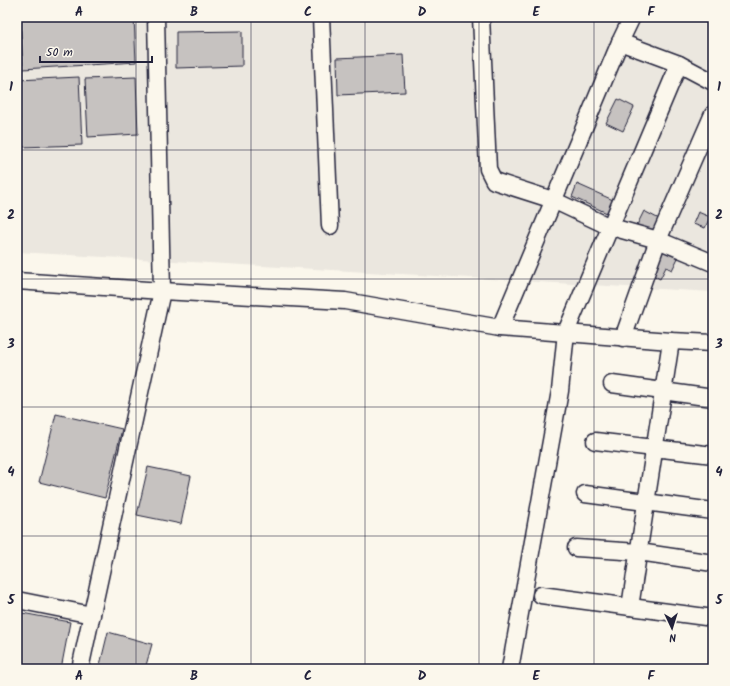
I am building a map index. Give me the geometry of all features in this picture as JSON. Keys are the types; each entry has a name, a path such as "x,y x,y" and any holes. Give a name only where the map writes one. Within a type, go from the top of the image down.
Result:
{"street":[{"path":"80,669 162,291 156,17"},
{"path":"321,17 330,226"},
{"path":"481,17 488,169 494,181 553,200 611,227 658,240 713,263"},
{"path":"500,328 620,42 632,17"},
{"path":"620,42 679,64 713,82"},
{"path":"510,669 560,391 566,332 679,64"},
{"path":"623,338 658,240 713,114"},
{"path":"17,281 345,301 500,328 566,332 623,338 713,343"},
{"path":"630,607 671,341"},
{"path":"612,384 713,398"},
{"path":"595,441 713,455"},
{"path":"585,494 713,511"},
{"path":"576,548 639,552 713,563"},
{"path":"541,595 713,618"},
{"path":"17,600 92,615"}],"shaded area":[{"path":"17,17 713,17 713,292 17,252"}],"building":[{"path":"134,17 136,62 23,69 20,18"},
{"path":"242,31 242,66 176,68 176,32"},
{"path":"403,55 405,92 338,95 337,58"},
{"path":"79,77 82,145 21,147 18,80"},
{"path":"136,77 138,134 88,137 85,79"},
{"path":"618,99 634,107 623,131 606,123"},
{"path":"577,184 613,200 607,213 572,197"},
{"path":"644,211 661,220 654,234 637,225"},
{"path":"698,212 710,217 705,228 693,224"},
{"path":"660,250 678,258 672,270 666,267 660,279 649,273"},
{"path":"56,414 122,429 105,498 39,482"},
{"path":"148,467 191,476 181,524 137,515"},
{"path":"22,613 70,622 61,669 17,669 17,639"},
{"path":"108,632 152,644 145,669 99,669"}]}
